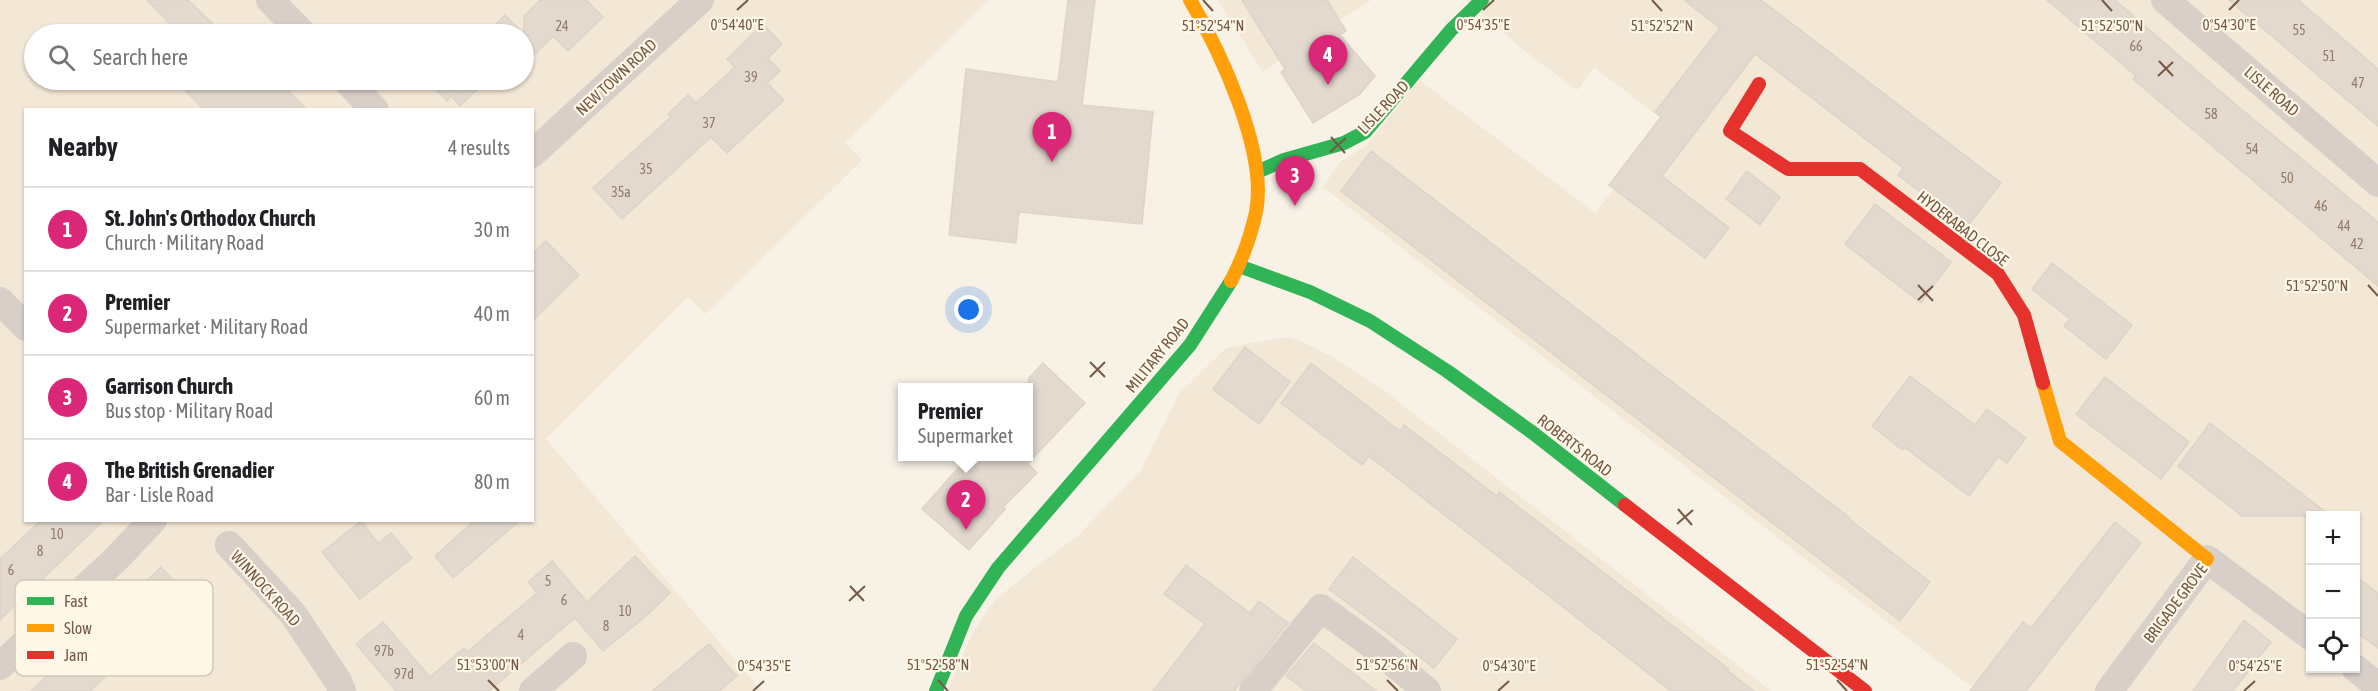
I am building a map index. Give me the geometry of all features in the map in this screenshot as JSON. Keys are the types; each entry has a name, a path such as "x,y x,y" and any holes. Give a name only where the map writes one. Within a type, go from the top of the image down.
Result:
{"street":[{"path":"270,0 293,24"},
{"name":"NEW TOWN ROAD","path":"534,152 699,0"},
{"name":"MILITARY ROAD","path":"936,691 966,616 998,568 1190,345 1225,294 1239,266 1256,211 1257,172 1239,102 1209,32 1190,0"},
{"name":"LISLE ROAD","path":"1257,172 1284,160 1344,143 1365,132 1451,30 1482,0"},
{"name":"LISLE ROAD","path":"2165,0 2378,183"},
{"name":"HYDERABAD CLOSE","path":"1760,84 1730,131 1788,169 1860,169 1998,274 2024,315 2060,441 2207,559"},
{"path":"356,90 373,108"},
{"name":"ROBERTS ROAD","path":"1239,266 1310,292 1370,321 1448,371 1865,691"},
{"path":"0,301 24,325"},
{"path":"93,580 151,522"},
{"name":"WINNOCK ROAD","path":"229,545 293,614 338,681 342,691"},
{"name":"BRIGADE GROVE","path":"2109,691 2207,559 2306,633"},
{"path":"1253,691 1321,608 1372,645 1427,691"},
{"path":"0,666 15,652"},
{"path":"533,691 573,656"},
{"path":"2360,673 2378,686"}],"shaded area":[{"path":"0,0 987,0 845,143 862,160 705,314 688,297 546,439 761,691 0,691"},
{"path":"1218,0 1371,0 1263,72"},
{"path":"1466,0 2378,0 2378,691 1977,691 1323,187 1340,162 1367,145 1419,80 1595,213 1667,123 1594,67 1577,90 1521,48"},
{"path":"1288,337 1334,358 1383,390 1771,691 948,691 972,634 994,601 1078,536 1141,470 1180,393 1226,348"}],"building":[{"path":"147,0 188,0 213,24 170,24"},
{"path":"540,0 586,0 603,17 568,51 553,36 534,55 534,24 524,24 524,16"},
{"path":"1068,0 1095,0 1082,105 1153,112 1142,224 1019,212 1016,243 949,235 966,69 1058,82"},
{"path":"1242,0 1327,0 1346,31 1340,35 1375,76 1360,94 1313,123 1281,72 1285,69"},
{"path":"1684,0 1761,0 2001,183 1967,227 1898,175 1903,168 1755,54 1662,176 1729,228 1705,258 1609,185 1661,117 1655,112 1720,28"},
{"path":"2047,0 2115,0 2235,104 2378,222 2378,286 2133,79 2136,76"},
{"path":"2229,0 2298,0 2378,69 2378,126"},
{"path":"505,15 514,24 496,24"},
{"path":"763,24 782,44 768,58 780,71 767,83 784,100 727,153 711,137 622,219 593,188 671,117 668,114 688,95 696,103 735,67 727,59"},
{"path":"185,90 288,90 305,108 203,108"},
{"path":"437,90 477,90 460,106 451,96 447,101"},
{"path":"1371,151 1850,518 1930,582 1900,621 1341,191"},
{"path":"1747,171 1780,197 1760,225 1726,199"},
{"path":"1875,204 1951,262 1921,303 1845,244"},
{"path":"546,241 579,275 534,319 534,252"},
{"path":"2052,263 2132,325 2106,359 2064,326 2070,319 2032,289"},
{"path":"1245,347 1290,382 1259,424 1213,389"},
{"path":"1043,363 1085,403 1033,458 1033,383 1029,383 1029,378"},
{"path":"1311,363 1400,431 1404,425 1497,496 1499,492 1729,669 1727,670 1754,691 1671,691 1369,456 1362,465 1281,403"},
{"path":"1910,376 1975,425 1987,409 2026,438 2007,463 1998,457 1969,496 1904,447 1902,450 1872,426"},
{"path":"2105,377 2189,442 2161,479 2076,414"},
{"path":"2210,423 2324,511 2306,511 2306,516 2242,516 2178,466"},
{"path":"965,461 1025,461 1037,473 1003,507 1005,509 969,550 922,509"},
{"path":"39,522 102,522 42,580 15,580 15,606 0,620 0,559"},
{"path":"362,522 378,543 391,533 412,558 360,599 322,552"},
{"path":"473,522 518,522 453,578 435,556"},
{"path":"2115,522 2141,543 2026,691 1970,691 2023,622 2031,628"},
{"path":"635,556 670,593 646,616 603,651 575,618 489,691 396,691 356,644 383,622 430,677 464,648 467,652 537,593 528,582 552,561 587,602"},
{"path":"1353,557 1457,639 1434,668 1329,589"},
{"path":"1186,565 1250,613 1259,601 1288,623 1234,691 1153,691 1205,624 1164,594"},
{"path":"161,567 173,580 147,580"},
{"path":"2360,580 2378,593 2378,648 2360,635"},
{"path":"2244,620 2271,642 2233,691 2193,691"},
{"path":"1314,643 1376,691 1306,691 1286,676"},
{"path":"709,644 737,676 719,691 652,691"},
{"path":"47,676 106,676 90,691 31,691"}],"traffic: fast":[{"path":"1257,172 1284,160 1344,143 1365,132 1451,30 1482,0"},
{"path":"1239,266 1310,292 1370,321 1447,371 1533,433 1625,505"},
{"path":"936,691 966,616 998,568 1190,345 1231,281"}],"traffic: slow":[{"path":"1190,0 1215,46 1239,103 1255,161 1258,188 1256,212 1246,247 1231,281"},
{"path":"2043,383 2060,441 2207,559"}],"traffic: jam":[{"path":"1759,84 1730,131 1788,169 1860,169 1998,274 2024,315 2043,383"},
{"path":"1625,505 1865,691"}],"place":[{"name":"The British Grenadier","path":"1328,85"},
{"name":"St. John's Orthodox Church","path":"1052,162"},
{"name":"Garrison Church","path":"1295,206"},
{"name":"Premier","path":"966,530"}]}
